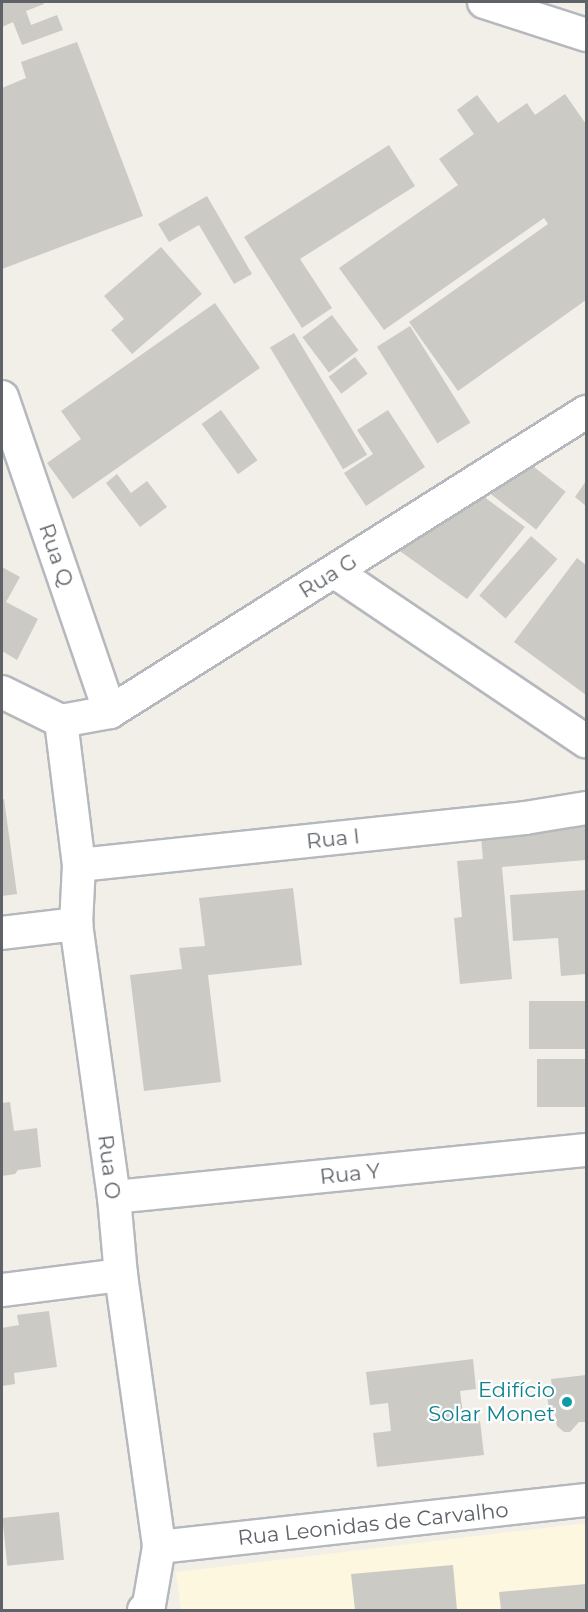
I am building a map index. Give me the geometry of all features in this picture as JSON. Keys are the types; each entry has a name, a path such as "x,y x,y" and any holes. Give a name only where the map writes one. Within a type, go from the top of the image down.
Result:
{"street":[{"path":"484,2 586,35"},
{"name":"Rua Q","path":"2,397 110,712"},
{"name":"Rua G","path":"61,721 110,712 586,412"},
{"path":"335,572 586,741"},
{"path":"2,692 61,721"},
{"name":"Rua O","path":"61,721 79,865 76,924 159,1547 148,1605 144,1611"},
{"name":"Rua I","path":"79,865 525,818 586,808"},
{"path":"2,933 76,924"},
{"name":"Rua Y","path":"114,1197 586,1150"},
{"path":"2,1290 121,1275"},
{"name":"Rua Leonidas de Carvalho","path":"159,1547 586,1500"}],"shaded area":[{"path":"586,1523 586,1610 181,1610 176,1572"}],"building":[{"path":"2,2 43,2 44,4 26,11 31,25 57,15 63,30 22,45 13,22 2,27"},
{"path":"77,42 143,216 2,269 2,88 26,78 21,62"},
{"path":"565,94 586,124 586,300 458,391 409,322 548,224 544,218 384,330 339,268 458,185 439,159 474,134 457,110 477,95 498,123 527,103 535,115"},
{"path":"389,145 415,186 300,259 332,308 302,328 244,237"},
{"path":"207,196 252,274 234,284 199,225 169,242 158,224"},
{"path":"161,247 202,294 132,354 111,330 124,319 104,296"},
{"path":"215,303 260,368 73,499 47,463 81,439 61,411"},
{"path":"332,315 358,350 329,372 302,337"},
{"path":"410,326 470,423 437,443 377,347"},
{"path":"294,333 367,455 343,469 270,347"},
{"path":"355,357 368,374 341,394 329,377"},
{"path":"221,410 257,460 238,474 202,424"},
{"path":"388,410 425,467 366,506 344,473 373,454 357,430"},
{"path":"520,456 566,492 536,530 490,494"},
{"path":"117,474 131,493 147,481 167,507 140,527 106,483"},
{"path":"586,481 586,506 575,497"},
{"path":"480,494 525,527 467,599 397,549"},
{"path":"531,536 557,559 506,619 479,596"},
{"path":"577,558 586,565 586,695 514,642"},
{"path":"2,567 20,577 6,602 38,619 17,660 2,651"},
{"path":"2,799 4,799 17,894 2,896"},
{"path":"586,817 586,860 502,867 512,979 460,984 454,918 462,917 457,861 483,859 480,826"},
{"path":"293,888 302,965 208,975 221,1082 144,1091 130,975 182,969 179,948 205,946 199,898"},
{"path":"586,890 586,974 561,976 558,938 513,941 510,895"},
{"path":"529,1001 586,1001 586,1049 529,1049"},
{"path":"537,1059 586,1059 586,1107 537,1107"},
{"path":"10,1102 14,1131 37,1128 41,1167 18,1170 15,1174 2,1176 2,1103"},
{"path":"49,1311 57,1367 14,1373 15,1384 2,1386 2,1328 19,1325 17,1315"},
{"path":"473,1359 476,1389 460,1391 464,1423 480,1421 484,1455 377,1467 373,1433 391,1431 388,1403 370,1405 366,1372"},
{"name":"Edifício Solar Monet","path":"586,1375 586,1422 579,1422 570,1432 564,1432 557,1426 554,1409 549,1409 547,1395 553,1395 551,1379"},
{"path":"59,1512 64,1560 7,1566 2,1518"},
{"path":"453,1565 457,1610 355,1610 351,1574"},
{"path":"586,1584 586,1610 501,1610 499,1592"}],"place":[{"name":"Edifício Solar Monet","path":"567,1402"}]}
